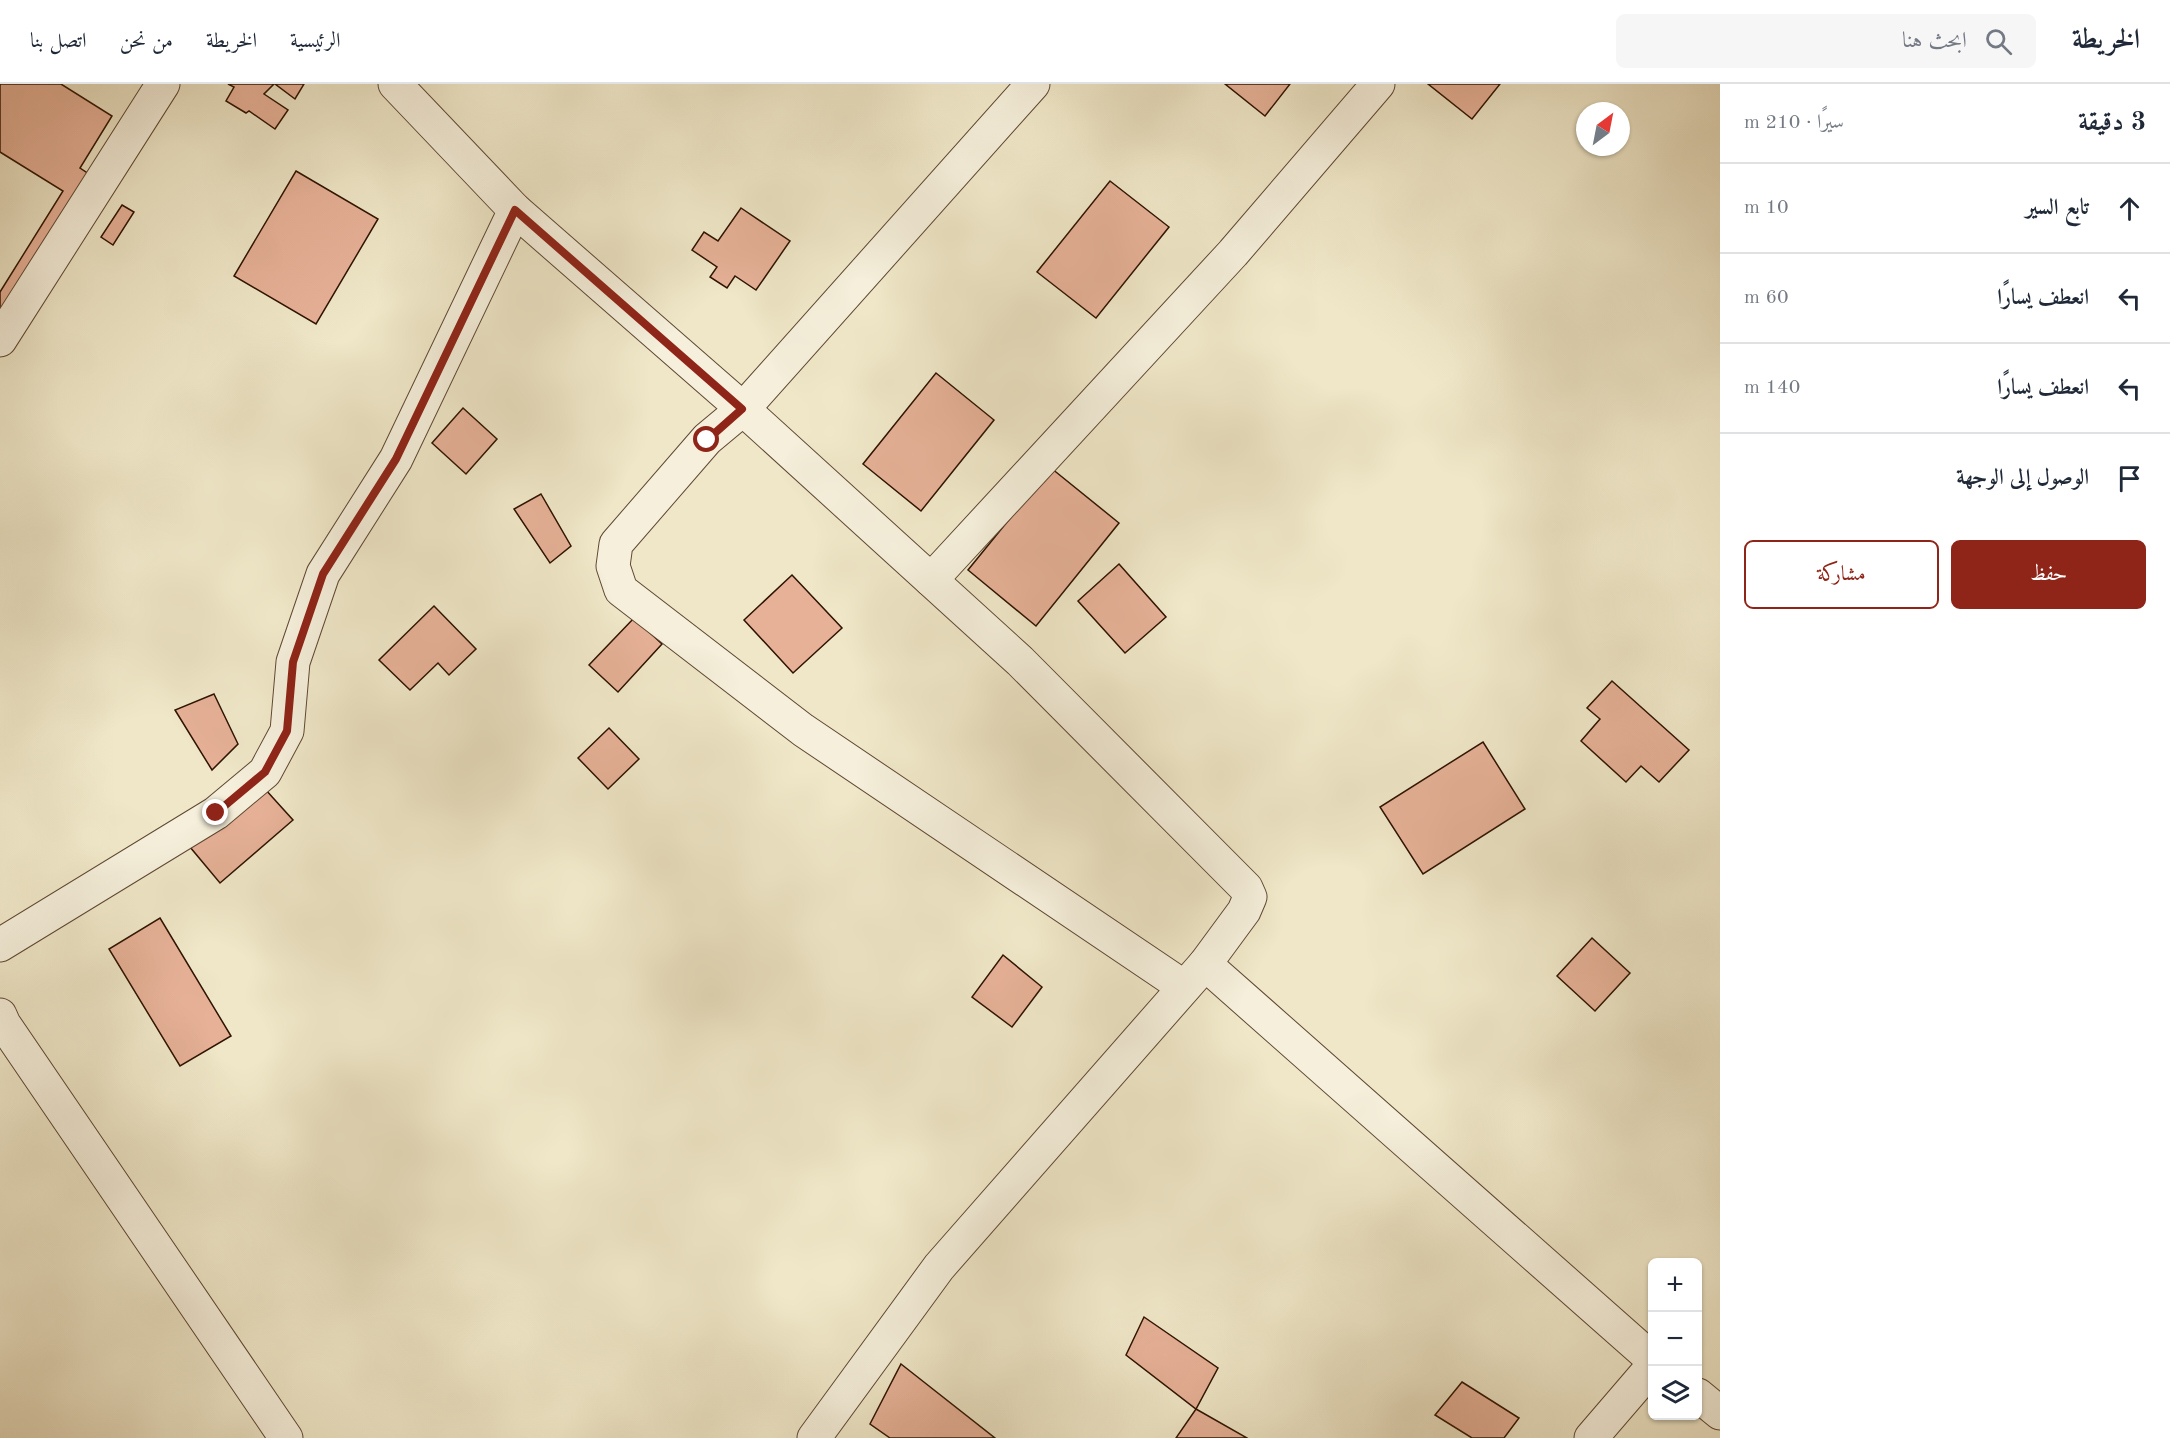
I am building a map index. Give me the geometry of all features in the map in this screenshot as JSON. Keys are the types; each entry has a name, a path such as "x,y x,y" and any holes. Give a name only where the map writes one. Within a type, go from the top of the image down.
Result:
{"street":[{"path":"0,340 163,84"},
{"path":"395,84 515,210 742,409 1020,661 1246,888 1250,897 1244,911 1194,975 939,1267 814,1438"},
{"path":"1033,84 742,409 707,440 616,544 613,566 621,590 803,730 1194,975 1648,1355"},
{"path":"932,579 1233,253 1378,84"},
{"path":"0,945 216,813 265,772 287,731 293,662 323,574 396,459 515,210"},
{"path":"0,1015 286,1438"},
{"path":"1591,1438 1648,1373"},
{"path":"1702,1398 1720,1413"}],"building":[{"path":"0,84 61,84 112,116 80,168 92,176 0,324 0,292 63,191 0,152"},
{"path":"228,84 274,84 264,94 288,110 275,129 249,111 246,113 226,101 234,87"},
{"path":"275,84 304,84 295,99"},
{"path":"1225,84 1290,84 1265,116"},
{"path":"1428,84 1500,84 1472,119"},
{"path":"296,171 378,219 316,324 234,276"},
{"path":"1110,181 1169,227 1096,318 1037,272"},
{"path":"122,205 134,212 113,245 101,237"},
{"path":"741,208 790,241 756,290 735,276 727,288 710,277 717,267 692,250 704,232 718,241"},
{"path":"936,373 994,420 921,511 863,464"},
{"path":"463,408 497,439 466,474 432,443"},
{"path":"1051,468 1119,523 1036,626 968,570"},
{"path":"541,494 571,546 550,563 514,509"},
{"path":"1119,564 1166,617 1125,653 1078,601"},
{"path":"792,575 842,628 793,673 744,620"},
{"path":"434,606 476,649 449,675 438,663 410,690 379,660"},
{"path":"634,618 662,644 618,692 589,665"},
{"path":"1612,681 1689,750 1659,782 1641,766 1626,782 1581,741 1600,719 1587,708"},
{"path":"214,694 238,744 212,770 175,710"},
{"path":"609,728 639,759 608,789 578,758"},
{"path":"1483,742 1525,809 1423,874 1380,807"},
{"path":"265,789 293,820 220,883 190,847"},
{"path":"160,918 231,1036 180,1066 109,949"},
{"path":"1592,938 1630,973 1595,1011 1557,976"},
{"path":"1003,955 1042,987 1012,1027 972,997"},
{"path":"1144,1317 1218,1368 1196,1409 1126,1355"},
{"path":"901,1364 995,1438 890,1438 870,1424"},
{"path":"1462,1382 1519,1418 1504,1438 1472,1438 1435,1415"},
{"path":"1196,1409 1247,1438 1176,1438"}],"route":[{"path":"216,813 265,772 287,731 293,662 323,574 396,459 515,210 742,409 707,440"}]}
